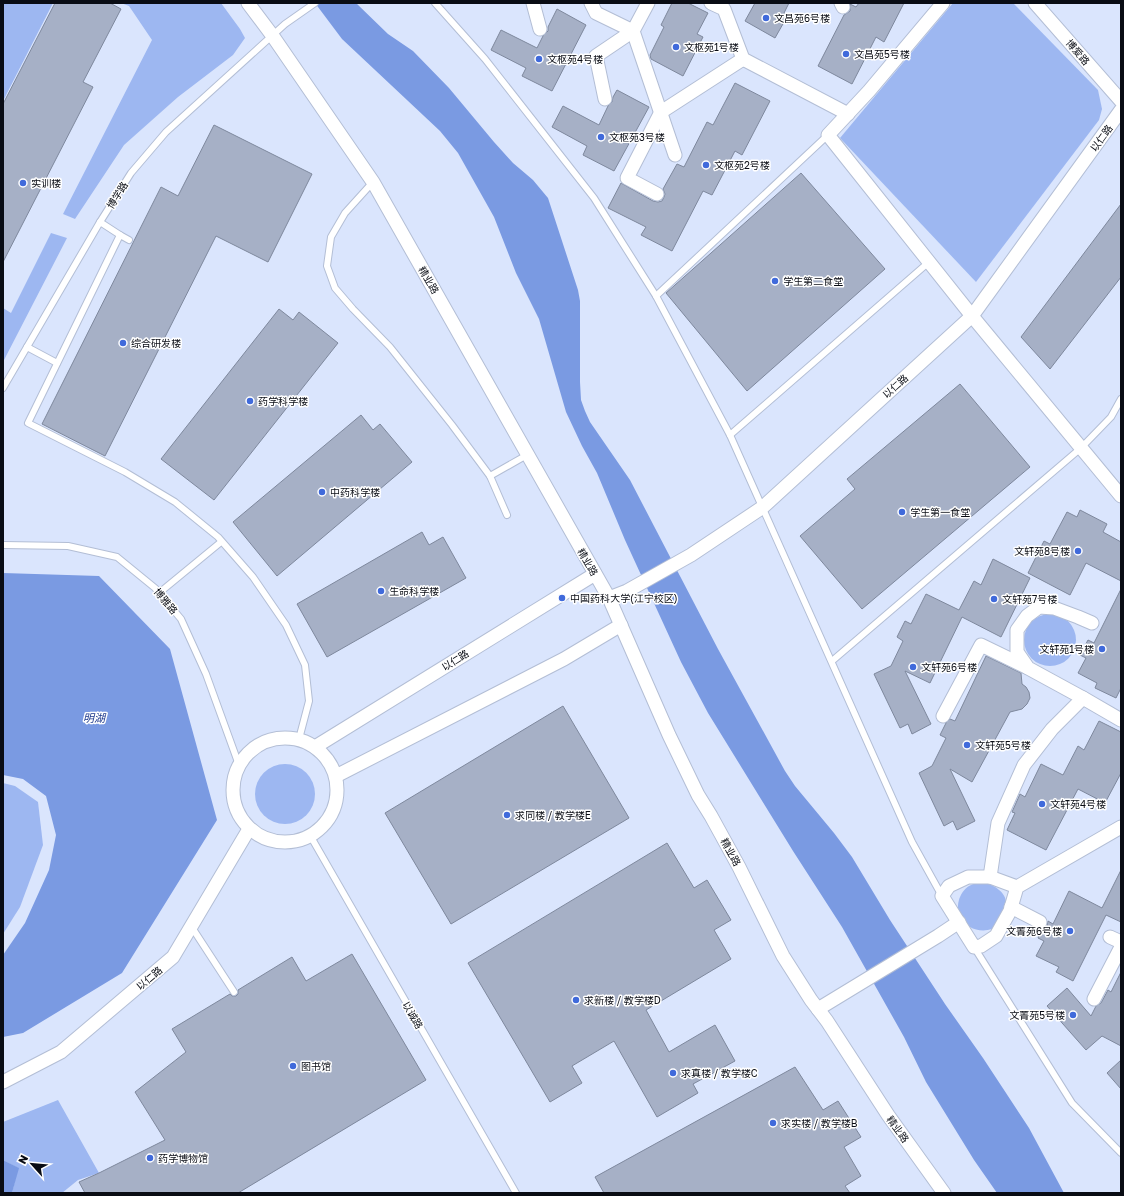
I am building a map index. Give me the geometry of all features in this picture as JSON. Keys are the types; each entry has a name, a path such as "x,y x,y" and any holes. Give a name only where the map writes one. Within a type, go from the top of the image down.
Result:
{"street":[{"name":"精业路","path":"248,3 272,35 373,182 609,598 669,735 698,796 711,816 739,867 783,956 888,1115 944,1193"},
{"path":"533,3 540,29"},
{"path":"591,3 596,13 633,31 675,155"},
{"path":"605,99 596,56 633,31 648,3"},
{"path":"711,3 725,6 743,59 848,114"},
{"path":"943,3 848,114 828,135 972,316 1121,496"},
{"name":"博爱路","path":"1035,3 1121,100"},
{"path":"657,194 627,178 661,112 743,59"},
{"name":"以仁路","path":"609,598 627,591 691,555 763,507 972,316 1121,110"},
{"name":"以仁路","path":"315,747 595,574"},
{"path":"1028,668 1017,652 1017,630 1027,616 1039,607 1054,608 1092,623"},
{"path":"336,776 564,659 621,625"},
{"path":"943,716 981,645 1028,668 1121,720"},
{"path":"990,877 998,824 1024,765 1052,729 1083,698"},
{"path":"282,738 299,739 315,747 328,759 336,776 338,793 334,811 325,826 311,837 295,842 279,843 263,839 249,830 239,815 233,799 233,781 239,765 250,751 265,742 282,738"},
{"path":"1017,887 990,877 968,877 950,886 942,896 974,947 981,946 996,936 1011,907 1017,887 1121,827"},
{"name":"以仁路","path":"3,1082 61,1052 173,957 249,830"},
{"path":"1011,907 1040,922"},
{"path":"818,1009 959,922"},
{"path":"1094,999 1121,947"}],"lane":[{"name":"博学路","path":"3,388 100,222 131,173 166,132 272,35 315,3"},
{"path":"435,3 485,59 594,198 656,296 730,435 912,842 942,896"},
{"path":"656,296 828,135"},
{"path":"373,182 345,213 331,237 326,266 335,288 390,347 452,425 490,476 507,515"},
{"path":"100,222 129,240"},
{"path":"120,235 28,423 125,472 175,502 221,542 254,577 286,625 304,664 309,701 299,739"},
{"path":"730,435 929,262"},
{"path":"27,348 57,363"},
{"path":"832,661 1081,448 1111,417 1121,399"},
{"path":"490,476 527,455"},
{"path":"159,592 221,542"},
{"name":"博雅路","path":"3,545 68,546 116,557 155,588 181,619 206,674 239,765"},
{"name":"以诚路","path":"311,837 516,1193"},
{"path":"191,926 234,992"},
{"path":"974,947 1072,1103 1121,1153"}],"shaded area":[{"path":"3,3 53,3 3,101"},
{"path":"121,3 221,3 245,38 233,55 178,97 124,145 75,219 63,214 152,40 129,6"},
{"path":"953,3 1013,3 1098,90 1102,109 1099,120 976,282 840,138"},
{"path":"51,233 67,238 3,362 3,308 11,313"},
{"path":"1050,614 1060,616 1068,622 1074,630 1076,640 1074,650 1068,658 1060,664 1050,666 1040,664 1032,658 1026,650 1024,640 1026,630 1032,622 1040,616"},
{"path":"279,764 291,764 302,769 310,777 315,788 313,806 302,819 291,824 279,824 268,819 260,811 255,800 255,788 260,777 268,769"},
{"path":"3,783 15,786 38,802 43,845 20,907 3,934"},
{"path":"984,882 995,887 1002,893 1006,900 1006,904 996,927 989,930 973,929 967,924 958,910 960,896 969,886"},
{"path":"58,1100 99,1173 78,1180 62,1193 12,1193 18,1168 3,1160 3,1122"}],"water":[{"path":"315,3 356,3 388,34 413,51 449,88 513,163 533,180 548,198 578,290 580,301 581,400 590,422 630,480 718,649 785,771 795,786 852,857 890,920 1029,1128 1064,1193 997,1193 974,1160 926,1082 904,1037 842,927 708,713 681,662 625,540 597,473 566,412 539,319 516,273 494,217 458,153 440,131 342,39"},
{"name":"明湖","path":"3,573 99,576 170,649 217,820 122,973 23,1033 3,1037 3,955 25,923 49,870 56,835 46,796 23,779 3,775"},
{"path":"3,1160 19,1168 12,1193 3,1193"}],"building":[{"name":"实训楼","path":"55,3 110,3 121,9 83,82 93,87 3,262 3,104"},
{"name":"文枢苑1号楼","path":"672,3 688,3 708,13 697,34 703,37 683,76 651,59 650,55 664,27 661,25"},
{"name":"文昌苑6号楼","path":"755,3 789,3 784,13 788,15 775,38 745,21"},
{"name":"文昌苑5号楼","path":"859,3 904,3 884,42 876,37 852,84 818,66 844,15 850,11 850,4 856,7"},
{"name":"文枢苑4号楼","path":"557,9 586,25 552,91 522,76 526,68 491,50 501,30 537,48 543,36 548,31 548,27"},
{"name":"文枢苑2号楼","path":"735,83 770,101 742,155 735,151 712,195 703,191 672,251 641,235 646,227 608,208 621,183 653,201 662,201 665,194 663,189 677,164 684,167 707,122 713,125"},
{"name":"文枢苑3号楼","path":"617,90 649,107 614,171 583,155 587,146 552,127 563,106 599,125"},
{"name":"综合研发楼","path":"214,125 312,174 268,262 216,236 105,456 42,424 161,187 178,196"},
{"name":"学生第二食堂","path":"801,173 885,269 747,391 666,293"},
{"path":"1121,204 1121,277 1050,369 1021,337"},
{"name":"药学科学楼","path":"279,309 293,320 299,312 338,343 214,500 161,459"},
{"name":"学生第一食堂","path":"960,384 1030,467 862,609 800,536 855,489 847,479"},
{"name":"中药科学楼","path":"361,415 373,430 380,424 412,462 277,576 233,522"},
{"name":"文轩苑8号楼","path":"1080,510 1107,524 1103,532 1121,542 1121,581 1086,563 1070,595 1028,573 1044,541 1050,544 1067,512 1077,517"},
{"name":"生命科学楼","path":"422,532 429,545 443,537 466,578 327,657 297,604"},
{"name":"文轩苑6号楼","path":"993,559 1030,578 1001,637 962,617 930,683 905,671 931,724 912,734 908,724 900,728 874,674 891,666 903,641 897,637 905,621 911,624 926,594 959,610 974,581 981,585"},
{"name":"文轩苑1号楼","path":"1121,589 1121,688 1116,698 1095,688 1097,683 1078,673 1086,658 1080,655 1088,640 1094,643"},
{"name":"文轩苑5号楼","path":"986,656 1021,673 1022,684 1029,692 1030,698 1022,709 1010,712 972,782 950,769 975,821 957,830 953,821 944,826 919,773 932,766 946,738 940,735 946,723 950,719 955,721"},
{"name":"求同楼 / 教学楼E","path":"563,706 629,818 451,924 385,813"},
{"path":"1099,721 1121,732 1121,773 1105,803 1078,789 1046,850 1007,830 1015,813 1012,812 1020,794 1025,797 1041,764 1063,775 1078,746 1084,750"},
{"name":"求新楼 / 教学楼D","path":"667,843 694,888 707,880 731,920 714,930 731,959 646,1010 669,1052 715,1025 735,1061 693,1084 698,1093 657,1117 614,1041 572,1066 582,1083 550,1102 468,963"},
{"name":"文菁苑6号楼","path":"1121,870 1121,922 1106,915 1073,981 1056,972 1059,967 1036,956 1044,941 1038,938 1042,929 1047,926 1048,921 1053,924 1069,891 1102,908"},
{"name":"图书馆","path":"352,954 426,1080 238,1193 85,1193 79,1182 165,1140 135,1092 186,1052 172,1029 230,994 232,996 236,996 238,994 238,990 292,957 306,981"},
{"name":"文菁苑5号楼","path":"1121,972 1121,1046 1102,1036 1086,1050 1047,1006 1067,988 1091,1016 1096,1006 1101,1003 1108,990 1111,992"},
{"path":"1121,1060 1121,1089 1107,1073"},
{"name":"求实楼 / 教学楼B","path":"795,1067 823,1110 838,1101 861,1137 844,1147 861,1176 845,1186 850,1193 604,1193 595,1177"}],"place":[{"name":"文昌苑6号楼","path":"766,18"},
{"name":"文枢苑1号楼","path":"676,47"},
{"name":"文昌苑5号楼","path":"846,54"},
{"name":"文枢苑4号楼","path":"539,59"},
{"name":"文枢苑3号楼","path":"601,137"},
{"name":"文枢苑2号楼","path":"706,165"},
{"name":"实训楼","path":"23,183"},
{"name":"学生第二食堂","path":"775,281"},
{"name":"综合研发楼","path":"123,343"},
{"name":"药学科学楼","path":"250,401"},
{"name":"中药科学楼","path":"322,492"},
{"name":"学生第一食堂","path":"902,512"},
{"name":"文轩苑8号楼","path":"1078,551"},
{"name":"生命科学楼","path":"381,591"},
{"name":"中国药科大学(江宁校区)","path":"562,598"},
{"name":"文轩苑7号楼","path":"994,599"},
{"name":"文轩苑1号楼","path":"1102,649"},
{"name":"文轩苑6号楼","path":"913,667"},
{"name":"文轩苑5号楼","path":"967,745"},
{"name":"文轩苑4号楼","path":"1042,804"},
{"name":"求同楼 / 教学楼E","path":"507,815"},
{"name":"文菁苑6号楼","path":"1070,931"},
{"name":"求新楼 / 教学楼D","path":"576,1000"},
{"name":"文菁苑5号楼","path":"1073,1015"},
{"name":"图书馆","path":"293,1066"},
{"name":"求真楼 / 教学楼C","path":"673,1073"},
{"name":"求实楼 / 教学楼B","path":"773,1123"},
{"name":"药学博物馆","path":"150,1158"}]}
